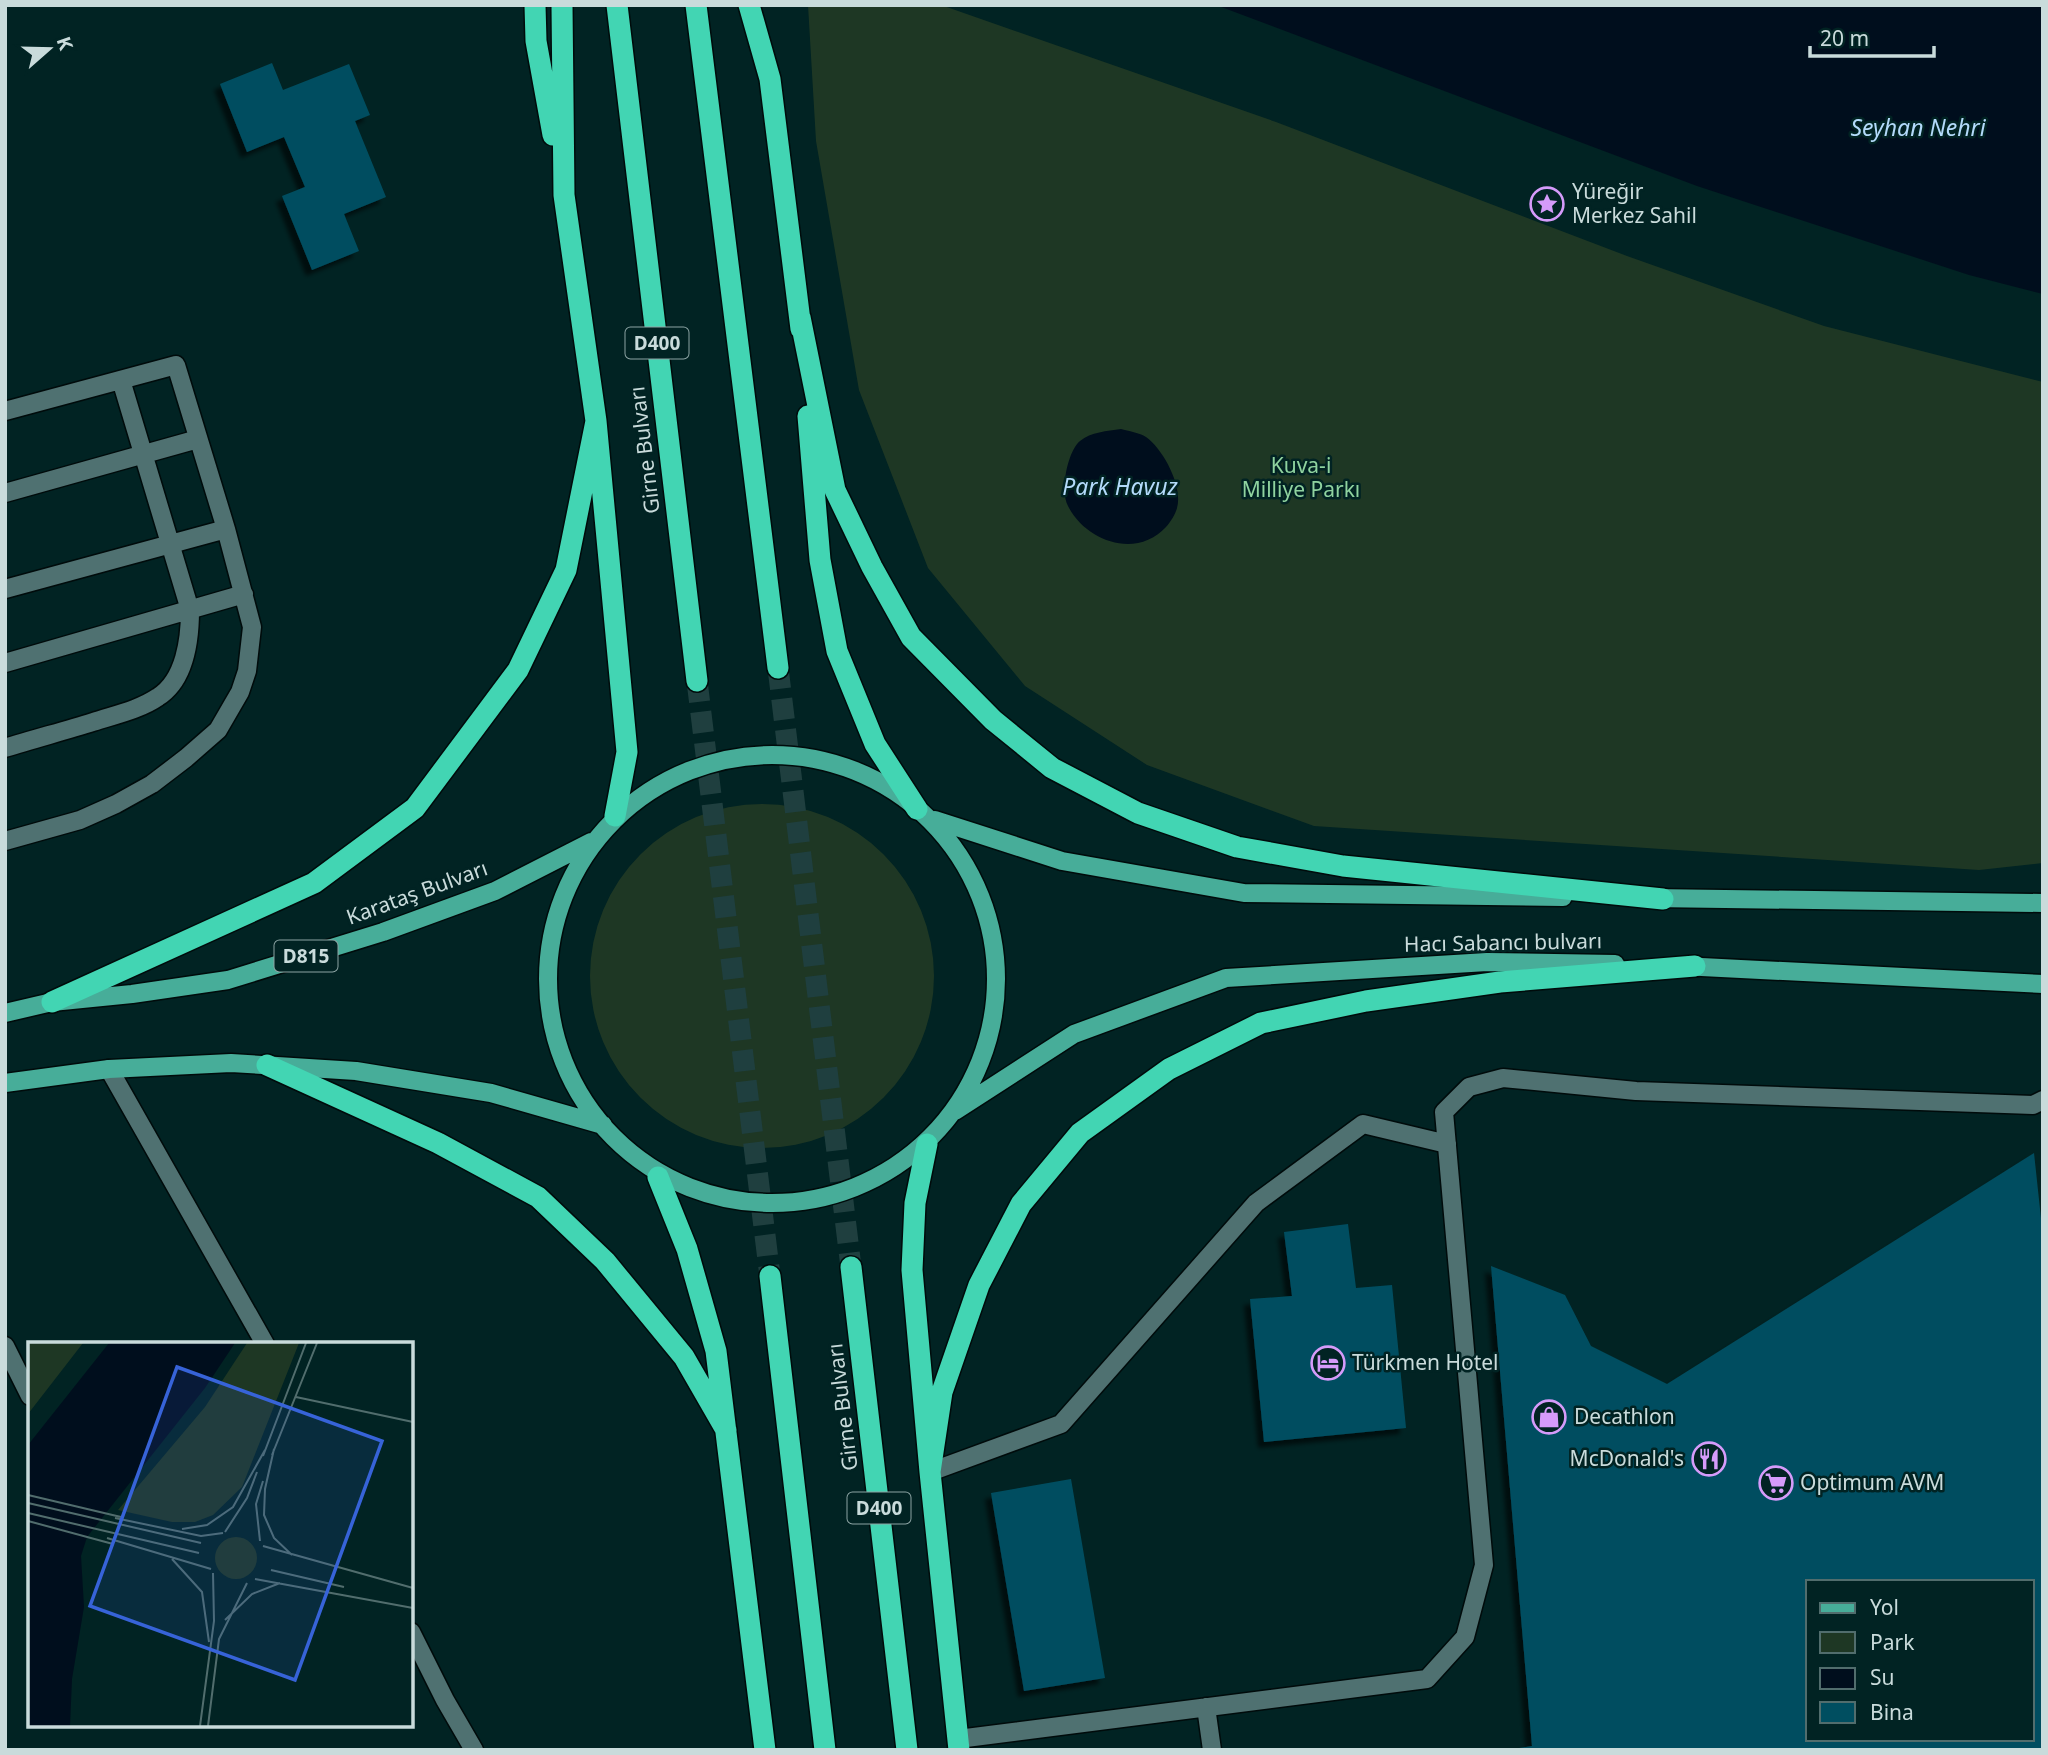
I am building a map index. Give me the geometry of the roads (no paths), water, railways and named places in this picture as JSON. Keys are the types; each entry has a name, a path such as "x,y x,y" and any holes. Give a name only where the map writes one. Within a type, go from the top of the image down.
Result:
{"highway":[{"path":"535,5 536,41 564,195 596,421 626,752 615,816"},
{"path":"562,5 564,195"},
{"name":"Girne Bulvarı","path":"617,5 697,681"},
{"path":"696,5 778,667"},
{"path":"749,5 770,79"},
{"path":"762,5 800,317 820,560 837,651 876,744 926,814"},
{"path":"800,317 835,489 872,567 911,637 993,720 1052,768 1138,813 1237,847 1343,866 1663,898"},
{"path":"52,1002 314,883 415,808 518,670 566,570 596,421"},
{"path":"930,1472 942,1392 979,1285 1021,1204 1080,1133 1169,1069 1261,1023 1366,1001 1500,982 1695,966"},
{"path":"267,1065 438,1143 538,1197 605,1261 684,1357 726,1430"},
{"path":"927,1144 915,1203 912,1270 959,1744"},
{"path":"658,1177 687,1249 716,1351 765,1750"},
{"name":"Girne Bulvarı","path":"851,1267 906,1750"},
{"path":"771,1276 825,1750"}],"main road":[{"path":"752,754 843,765 926,814 961,854 979,891 997,969 990,1034 956,1111 927,1144 874,1182 798,1205 710,1197 658,1177 603,1125 557,1050 546,957 565,885 590,842 615,816 674,775 752,754"},
{"name":"Hacı Sabancı bulvarı","path":"926,814 1062,861 1244,893 2043,903"},
{"name":"Karataş Bulvarı","path":"5,1013 52,1002 228,980 383,932 495,891 590,842"},
{"name":"Hacı Sabancı bulvarı","path":"956,1111 1074,1034 1226,978 1487,962 1695,966 2043,984"},
{"path":"5,1083 109,1069 231,1063 356,1071 491,1093 603,1125"}],"street":[{"path":"5,411 176,366 226,529 252,627 247,671 240,692 218,730 186,758 152,784 116,804 80,820 5,841"},
{"path":"5,748 126,712 159,697 176,676 187,652 190,610 121,380"},
{"path":"5,493 198,439"},
{"path":"5,589 226,529"},
{"path":"5,663 244,594"},
{"path":"109,1069 264,1342"},
{"path":"959,1744 1206,1707 1427,1679 1465,1637 1484,1565 1444,1112 1469,1087 1503,1078 1636,1091 2033,1105 2043,1100"},
{"path":"930,1472 1061,1424 1256,1203 1363,1124 1447,1144"},
{"path":"5,1346 28,1392"},
{"path":"413,1636 474,1750"},
{"path":"1206,1707 1212,1750"}],"water":[{"name":"Seyhan Nehri","path":"1216,5 2043,5 2043,294 1969,275 1697,186"},
{"name":"Park Havuz","path":"1121,429 1137,433 1153,443 1175,480 1178,499 1175,513 1166,527 1154,537 1127,544 1099,537 1087,529 1076,519 1068,506 1065,491 1068,463 1075,446 1094,434"}],"tunnel":[{"path":"778,668 851,1267"},
{"path":"697,681 770,1276"}],"place":[{"name":"Yüreğir Merkez Sahil","path":"1547,204"},
{"name":"Türkmen Hotel","path":"1328,1363"},
{"name":"Decathlon","path":"1549,1417"},
{"name":"McDonald's","path":"1709,1459"},
{"name":"Optimum AVM","path":"1776,1483"}],"park label":[{"name":"Kuva-i Milliye Parkı","path":"1301,478"}]}
